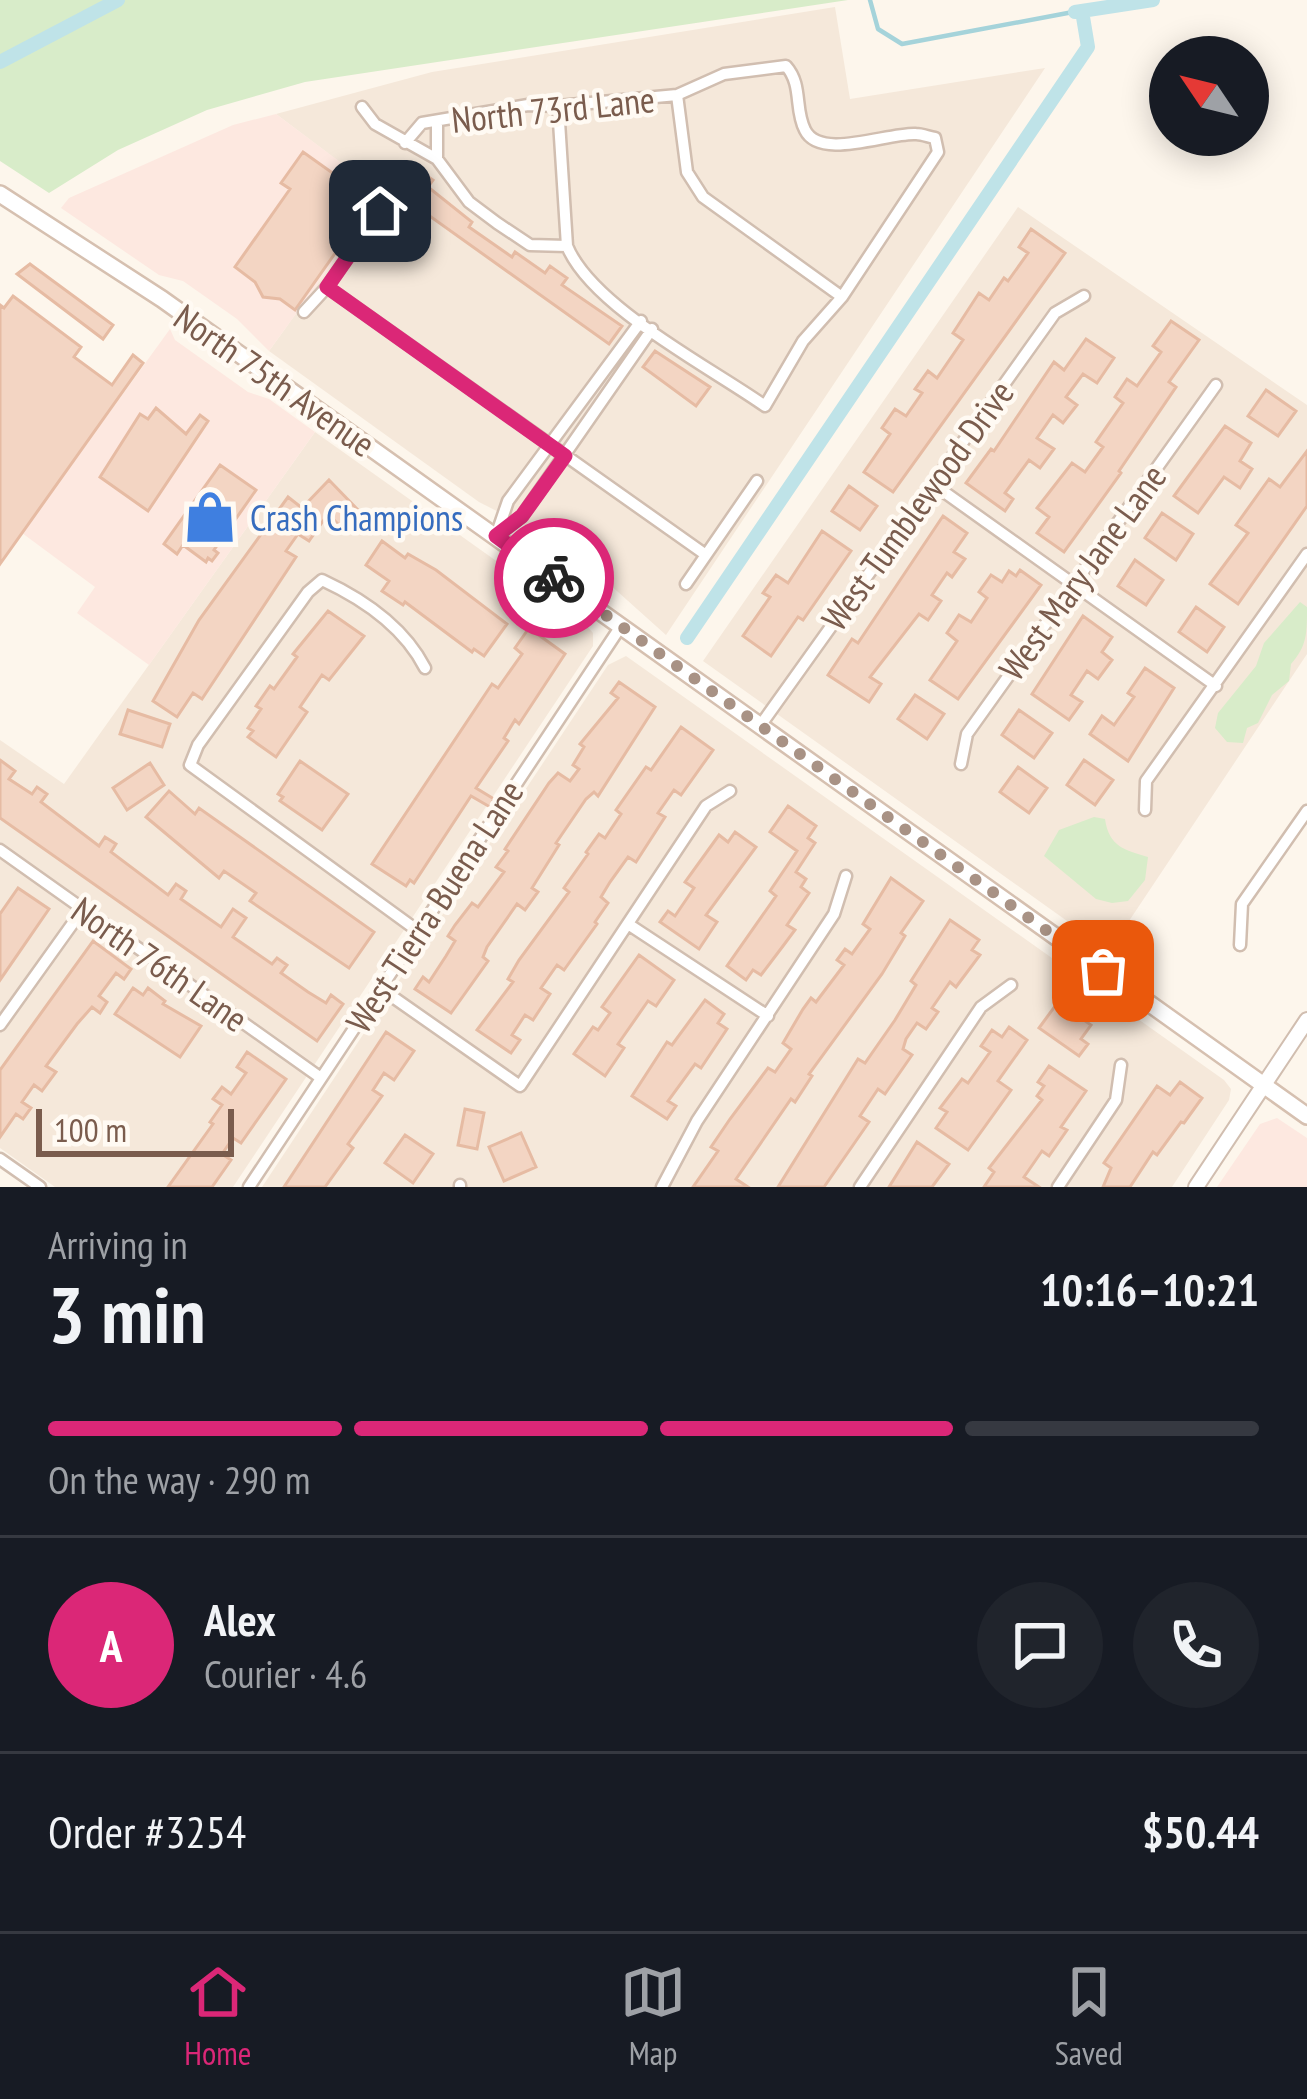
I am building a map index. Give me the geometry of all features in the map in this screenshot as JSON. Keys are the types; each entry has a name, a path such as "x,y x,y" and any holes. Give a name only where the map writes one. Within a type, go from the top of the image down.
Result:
{"main road":[{"name":"North 75th Avenue","path":"0,194 158,296 1307,1116"}],"street":[{"name":"North 73rd Lane","path":"405,143 422,124 528,105 677,95 724,74 786,66 795,75 805,130 816,142 833,146 914,133 935,138 938,152 842,297"},
{"path":"558,106 567,246 586,279 765,406 803,341 842,297 703,197 687,172 677,95"},
{"path":"362,107 375,124 437,160 469,202 530,245 567,246"},
{"path":"436,122 437,160"},
{"path":"304,312 380,211"},
{"path":"327,287 706,555"},
{"name":"West Tumblewood Drive","path":"760,726 1054,313 1084,296"},
{"path":"496,536 505,505 603,367 646,325"},
{"path":"496,536 522,516 620,380 646,325"},
{"path":"603,367 620,380"},
{"name":"West Mary Jane Lane","path":"961,764 967,734 1216,385"},
{"path":"686,584 757,481"},
{"path":"933,484 1216,686"},
{"path":"1145,810 1147,782 1307,554"},
{"path":"418,931 190,765 198,745 308,592 322,580 409,638 425,668"},
{"name":"West Tierra Buena Lane","path":"249,1187 621,626"},
{"path":"380,988 520,1086 706,806 730,791"},
{"path":"1240,945 1243,904 1307,811"},
{"name":"North 76th Lane","path":"0,850 321,1078"},
{"path":"662,1187 697,1121 834,914 846,876"},
{"path":"0,1024 82,909"},
{"path":"628,924 768,1016"},
{"path":"860,1187 981,1007 1011,985"},
{"path":"1196,1187 1307,1020"},
{"path":"1058,1187 1116,1100 1121,1065"},
{"path":"0,1159 40,1187"}],"shaded area":[{"path":"835,7 850,99 1045,68 666,635 608,583 534,530 479,502 269,351 382,194 276,114 432,72"},
{"path":"276,114 383,194 269,351 237,319 183,281 159,275 61,208 69,198 233,125"},
{"path":"1018,207 1307,405 1307,654 1109,951 703,661"},
{"path":"170,329 175,340 248,392 269,399 315,432 149,665 77,613 95,587 22,533"},
{"path":"315,432 585,624 593,633 593,646 233,1187 55,1187 0,1148 0,740 64,784"},
{"path":"626,656 1224,1080 1231,1089 1229,1100 1172,1187 262,1187 608,665"},
{"path":"1277,1118 1307,1138 1307,1187 1217,1187 1260,1124"}],"green space":[{"path":"0,0 848,0 305,82 207,110 118,150 49,193 0,161"},
{"path":"1300,602 1307,607 1306,632 1291,664 1289,681 1272,695 1258,723 1247,728 1243,743 1227,742 1215,728 1218,713 1256,666 1264,643"},
{"path":"1094,817 1105,819 1119,846 1148,857 1145,880 1128,901 1096,899 1044,856 1059,830"}],"building":[{"path":"303,152 372,201 295,310 280,299 263,297 255,282 235,267 290,189 281,183"},
{"path":"414,167 433,180 428,187 472,222 469,227 545,273 550,266 567,278 562,285 622,326 609,344 396,192"},
{"path":"1031,229 1065,253 893,492 864,472 890,434 882,428 895,409 906,416 922,393 915,389 928,371 937,378 963,340 953,333 979,293 989,300 1004,278 1008,281 1028,253 1019,247"},
{"path":"30,264 113,325 103,339 17,274"},
{"path":"13,296 81,347 74,357 112,385 133,355 143,363 0,564 0,305 4,308"},
{"path":"1171,321 1199,340 1169,382 1176,387 1064,552 1037,533 1049,517 1037,508 1072,463 1085,472 1103,447 1096,442 1123,403 1115,397 1127,379 1137,386 1161,352 1153,346"},
{"path":"1086,339 1114,358 1097,383 1083,374 1066,397 1077,405 1063,423 1053,415 1037,438 1054,449 1040,468 1029,460 1005,493 1013,499 1005,511 966,483 994,451 1054,362 1064,370"},
{"path":"655,351 710,387 696,406 643,367"},
{"path":"1266,390 1296,411 1278,436 1248,416"},
{"path":"156,408 186,434 200,415 208,421 148,511 100,477 140,414 148,419"},
{"path":"1225,426 1251,443 1240,461 1252,469 1240,488 1224,477 1198,513 1174,496"},
{"path":"1307,451 1307,506 1238,604 1210,584 1248,533 1236,525 1269,479 1280,487"},
{"name":"Crash Champions","path":"220,465 256,490 214,550 218,553 212,561 208,558 206,562 183,545 177,554 164,544"},
{"path":"329,480 360,512 343,529 328,514 309,541 298,534 286,551 296,557 202,699 193,693 177,717 153,701 199,620 288,497 302,508"},
{"path":"849,486 877,506 860,530 832,511"},
{"path":"1162,513 1193,534 1176,560 1145,538"},
{"path":"943,516 967,533 954,552 965,559 952,577 947,573 932,595 941,601 928,620 919,614 870,677 881,684 869,702 828,675 852,639 858,643"},
{"path":"822,531 851,551 803,620 798,617 771,656 743,636 770,597 763,593 776,575 788,583"},
{"path":"382,541 405,558 408,554 436,570 507,624 484,656 382,591 389,581 366,565"},
{"path":"1135,560 1163,580 1146,605 1118,586"},
{"path":"1020,570 1041,585 958,699 930,680 957,641 947,633 959,615 971,622 987,598 979,592 991,575 1002,582 1009,571 1016,576"},
{"path":"1196,607 1224,627 1207,652 1179,632"},
{"path":"328,611 364,636 329,680 322,675 300,707 307,712 276,757 248,737 253,731 248,728 261,709 256,706 270,686 274,689 297,657 293,654"},
{"path":"1083,616 1112,637 1102,652 1112,660 1098,679 1087,671 1071,695 1082,702 1069,720 1032,694"},
{"path":"529,628 565,654 519,724 515,720 504,738 508,741 476,788 494,799 490,807 471,796 414,883 410,880 406,886 372,864 492,684 498,688 522,654 515,648"},
{"path":"1145,668 1174,688 1128,761 1090,734 1102,716 1114,725 1134,697 1128,693"},
{"path":"619,682 655,707 598,796 594,792 586,799 556,843 532,888 538,892 525,910 517,904 487,947 483,957 488,961 451,1013 415,989 423,977 429,982 446,956 455,941 448,936 455,925 472,903 478,907 504,872 496,867 505,849 549,783 558,773 570,781 579,769 573,765 584,747 580,744 618,698 611,693"},
{"path":"915,695 944,714 927,739 898,719"},
{"path":"128,710 170,724 162,747 120,734"},
{"path":"1019,710 1052,733 1034,758 1002,735"},
{"path":"681,727 713,750 681,795 674,790 658,813 665,817 636,862 628,857 610,882 601,897 608,903 597,924 564,970 557,965 541,988 550,994 533,1020 525,1015 512,1035 520,1040 511,1053 477,1030 513,982 508,979 519,960 569,892 564,888 586,852 599,834 605,838 621,814 616,810"},
{"path":"0,760 15,771 9,779 32,794 37,787 47,794 41,802 99,846 105,837 116,844 111,852 168,895 176,884 186,891 181,899 221,927 233,909 246,918 233,937 272,964 277,958 287,965 281,973 326,1003 331,995 343,1004 317,1041 0,818"},
{"path":"1084,760 1113,780 1095,805 1067,785"},
{"path":"300,761 348,794 322,830 280,801 283,797 278,794"},
{"path":"150,763 164,785 127,810 113,788"},
{"path":"1018,767 1047,788 1029,813 1000,792"},
{"path":"169,791 195,814 199,808 374,932 349,968 250,901 256,893 224,871 219,878 146,817"},
{"path":"788,806 816,826 808,838 815,843 796,872 806,879 801,887 809,893 787,925 795,930 761,975 753,970 746,980 727,966 776,896 770,891 797,851 770,832"},
{"path":"735,832 756,847 706,915 717,922 699,949 660,922 668,911 675,916 694,888 685,882 719,835 728,842"},
{"path":"891,878 923,901 882,974 736,1179 748,1187 693,1187 718,1151 711,1147 730,1119 768,1068 775,1072 791,1049 783,1043 803,1009 811,998 816,1002 844,965 837,960 845,949 852,954 870,929 863,924"},
{"path":"18,888 49,909 0,980 0,914"},
{"path":"950,920 979,940 972,950 980,955 956,987 950,982 932,1008 938,1012 926,1029 917,1023 906,1039 903,1049 912,1055 885,1094 878,1089 860,1116 869,1122 824,1187 778,1187 858,1059 865,1063 895,1020 916,985 911,981"},
{"path":"93,941 131,969 124,979 116,973 99,996 107,1002 100,1013 92,1007 77,1024 46,1066 56,1072 42,1091 34,1085 22,1102 31,1108 23,1119 16,1114 0,1137 0,1070"},
{"path":"639,955 674,980 656,1006 648,1001 618,1044 624,1048 605,1076 574,1054 610,1013 602,1007"},
{"path":"133,988 143,995 148,988 163,1004 201,1026 180,1057 115,1014"},
{"path":"705,1000 724,1014 718,1023 727,1029 701,1068 695,1064 668,1101 676,1106 667,1119 632,1096 667,1042 672,1045"},
{"path":"1058,1002 1091,1025 1081,1039 1088,1044 1079,1056 1039,1028"},
{"path":"1009,1027 1027,1040 998,1081 1011,1090 968,1150 936,1128 947,1112 940,1108 962,1079 968,1083 990,1052 981,1046 992,1030 1002,1037"},
{"path":"386,1032 414,1051 394,1080 384,1073 373,1090 382,1096 348,1144 353,1148 325,1187 284,1187"},
{"path":"247,1052 286,1079 241,1143 233,1138 222,1154 231,1160 212,1187 168,1187 213,1124 222,1105 213,1099 222,1087 231,1094 246,1073 237,1067"},
{"path":"1049,1066 1086,1091 1061,1127 1067,1130 1049,1156 1042,1151 1024,1177 1039,1187 984,1187 994,1172 989,1168 1042,1100 1037,1096 1044,1086 1038,1082"},
{"path":"1180,1082 1202,1098 1184,1123 1157,1155 1153,1152 1130,1187 1103,1187 1111,1168 1104,1163 1157,1086 1170,1095"},
{"path":"465,1109 484,1113 477,1149 458,1145"},
{"path":"521,1133 536,1167 504,1181 489,1147"},
{"path":"405,1135 433,1154 413,1183 385,1163"},
{"path":"917,1142 949,1164 932,1187 889,1187"}],"waterway":[{"path":"0,62 118,0"},
{"path":"870,0 878,29 902,44 1073,12"},
{"path":"1075,12 1153,0"},
{"path":"687,638 1088,47 1082,11"}],"way so far":[{"path":"554,578 1103,971"}],"place":[{"name":"Crash Champions","path":"210,517"}],"route":[{"path":"380,211 327,287 565,456 522,516 496,536 554,578"}]}
